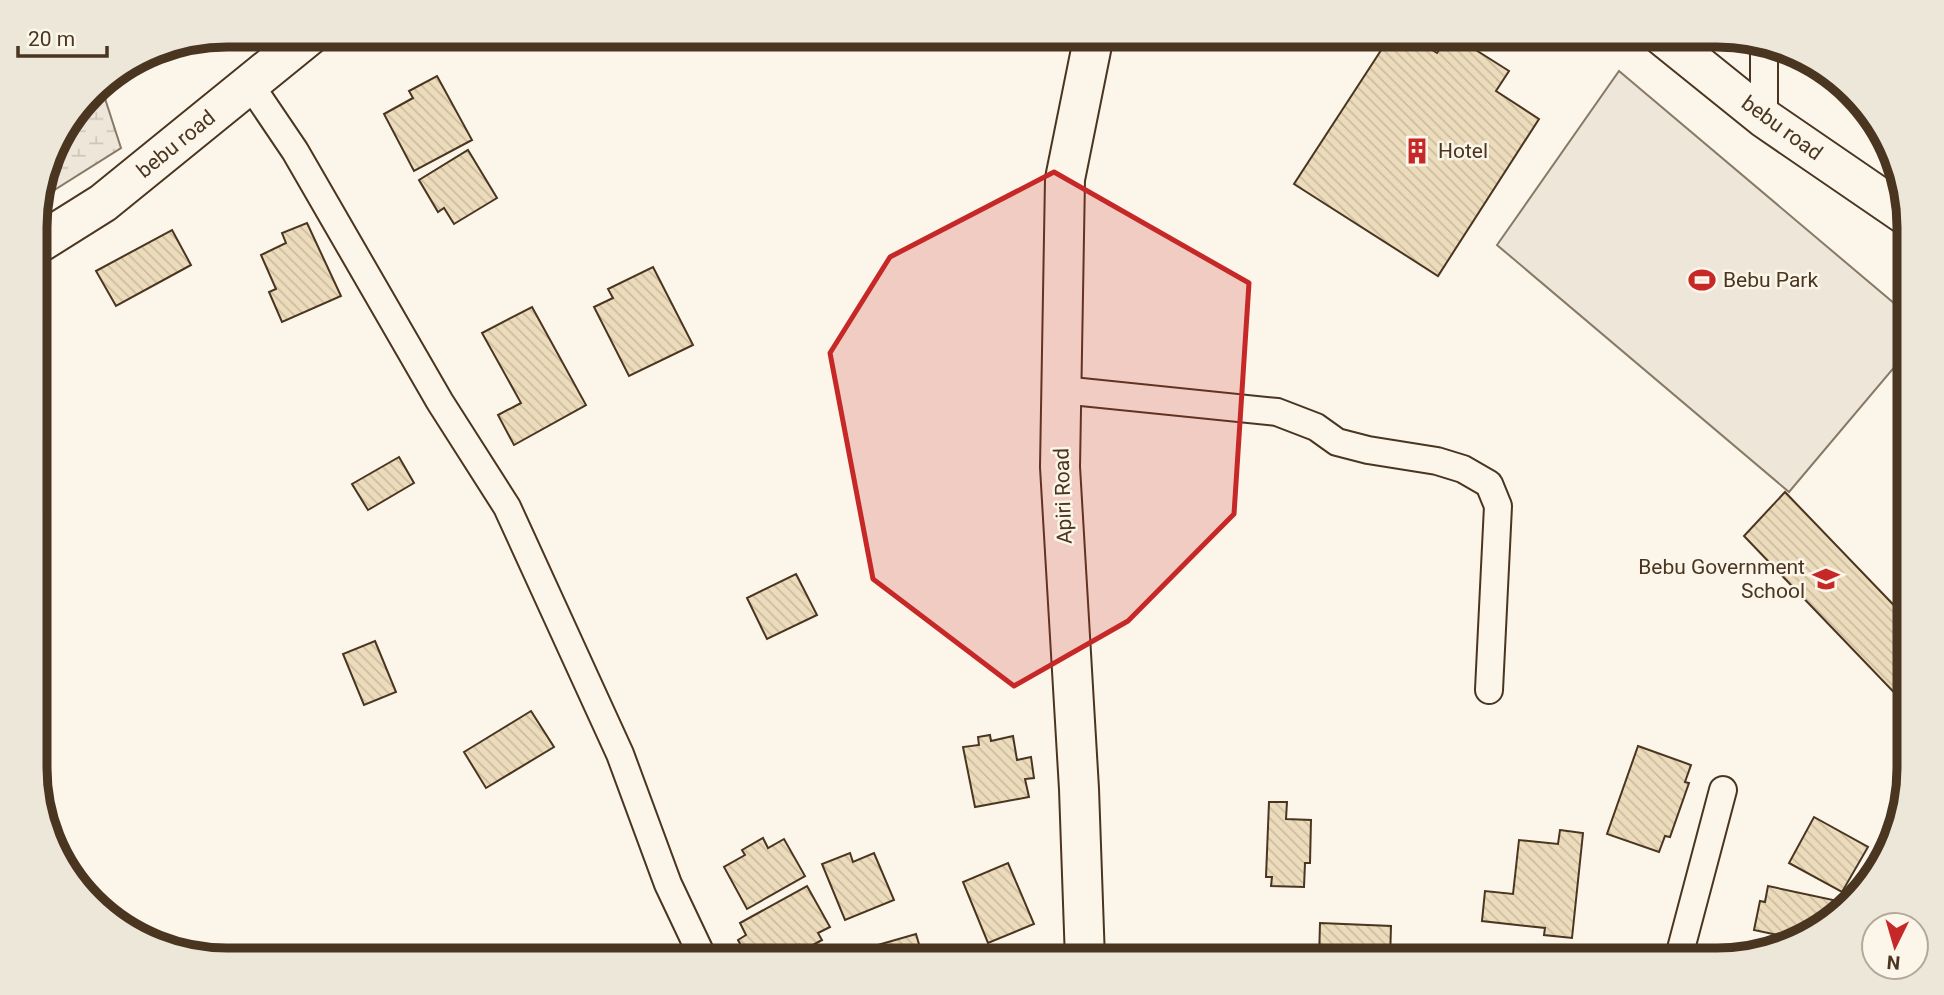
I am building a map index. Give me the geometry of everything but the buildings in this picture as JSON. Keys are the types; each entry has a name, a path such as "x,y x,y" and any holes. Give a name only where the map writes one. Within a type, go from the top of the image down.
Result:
{"street":[{"name":"bebu road","path":"48,238 103,203 295,47"},
{"name":"Apiri Road","path":"1085,947 1079,789 1060,467 1065,179 1092,47"},
{"name":"bebu road","path":"1676,47 1764,118 1895,207"},
{"path":"1764,118 1765,54"},
{"path":"249,83 295,151 440,402 507,507 620,754 668,884 698,948"},
{"path":"1062,390 1277,412 1316,427 1337,442 1437,461 1463,469 1489,484 1498,506 1489,690"},
{"path":"1681,947 1723,790"}],"highlighted area":[{"path":"1054,172 1249,283 1234,514 1128,621 1014,686 873,579 830,353 890,257"}],"green space":[{"name":"Bebu Park","path":"1619,71 1897,306 1897,364 1789,492 1497,245"},
{"path":"104,96 121,148 51,192 57,169 71,137"}],"place":[{"name":"Hotel","path":"1417,151"},
{"name":"Bebu Park","path":"1702,280"},
{"name":"Bebu Government School","path":"1826,579"}]}
